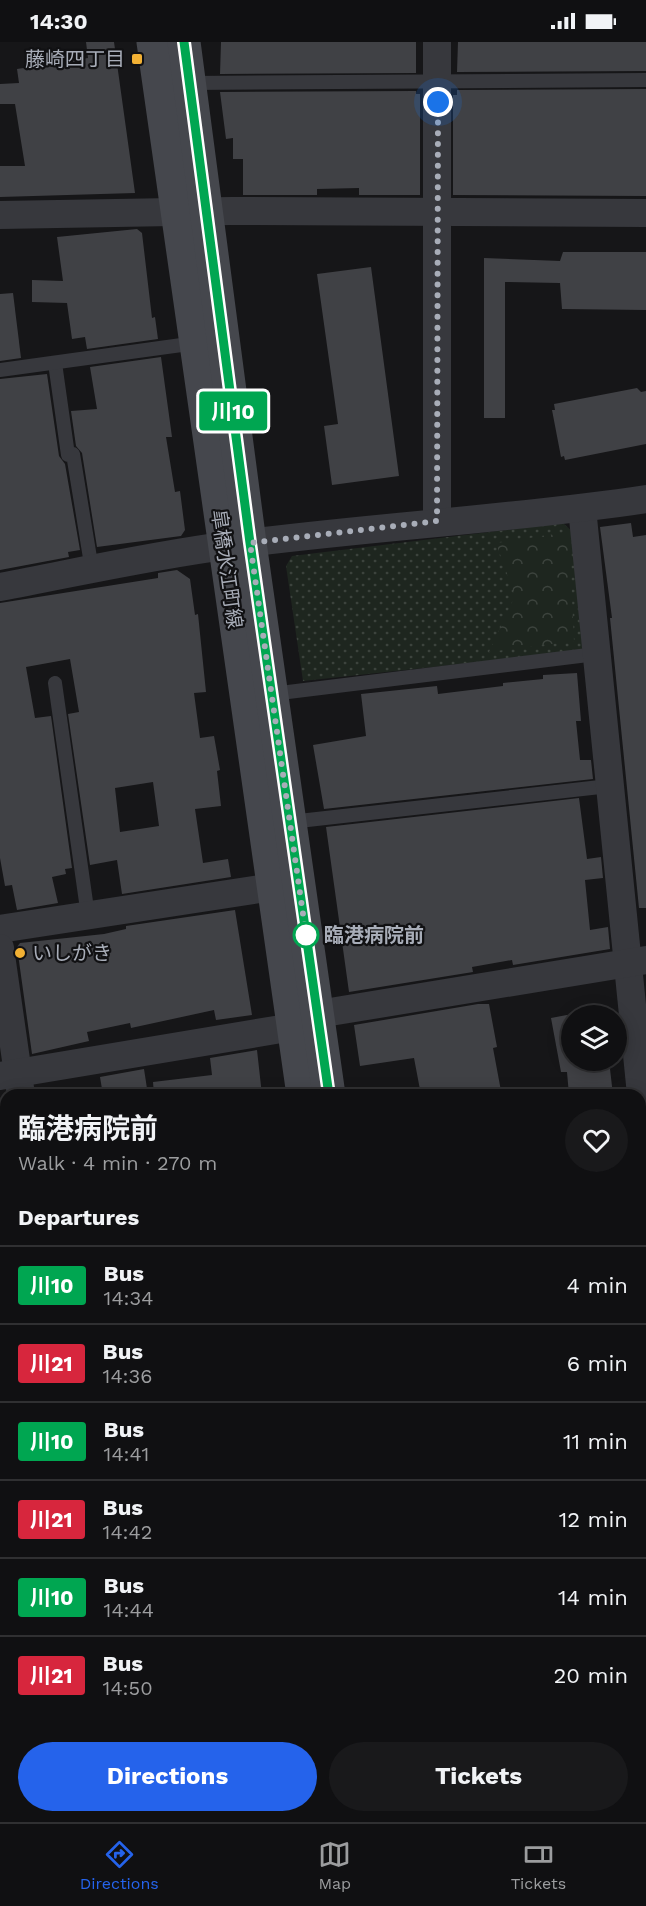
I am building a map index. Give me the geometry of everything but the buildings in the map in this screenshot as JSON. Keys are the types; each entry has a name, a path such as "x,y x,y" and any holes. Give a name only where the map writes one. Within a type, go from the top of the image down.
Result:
{"street":[{"name":"皐橋水江町線","path":"153,42 192,211 237,545 273,887 305,1021 327,1089"},
{"name":"皐橋水江町線","path":"184,42 189,83 196,343 237,545 272,694 290,822 305,1021 303,1089"},
{"path":"437,42 437,521"},
{"path":"0,215 192,211 646,213"},
{"path":"0,587 237,545 646,499"},
{"path":"582,508 609,786 636,962 643,1089"},
{"path":"0,929 273,887"},
{"path":"0,948 13,1081 305,1021 636,962"}],"lane":[{"path":"189,83 646,80"},
{"path":"0,370 196,343"},
{"path":"55,363 68,455 73,454 92,570"},
{"path":"272,694 596,654"},
{"path":"55,683 88,916"},
{"path":"290,822 609,786"}],"green space":[{"path":"563,523 573,532 583,651 303,681 286,566 292,556"},
{"path":"569,532 574,641 489,652 515,596 496,543"}],"bus line":[{"name":"川10","path":"184,42 250,543 328,1089"}],"place":[{"name":"藤崎四丁目","path":"137,59"},
{"name":"臨港病院前","path":"306,935"},
{"name":"いしがき","path":"20,953"}],"route":[{"path":"306,935 250,543 437,521 438,102"}]}
